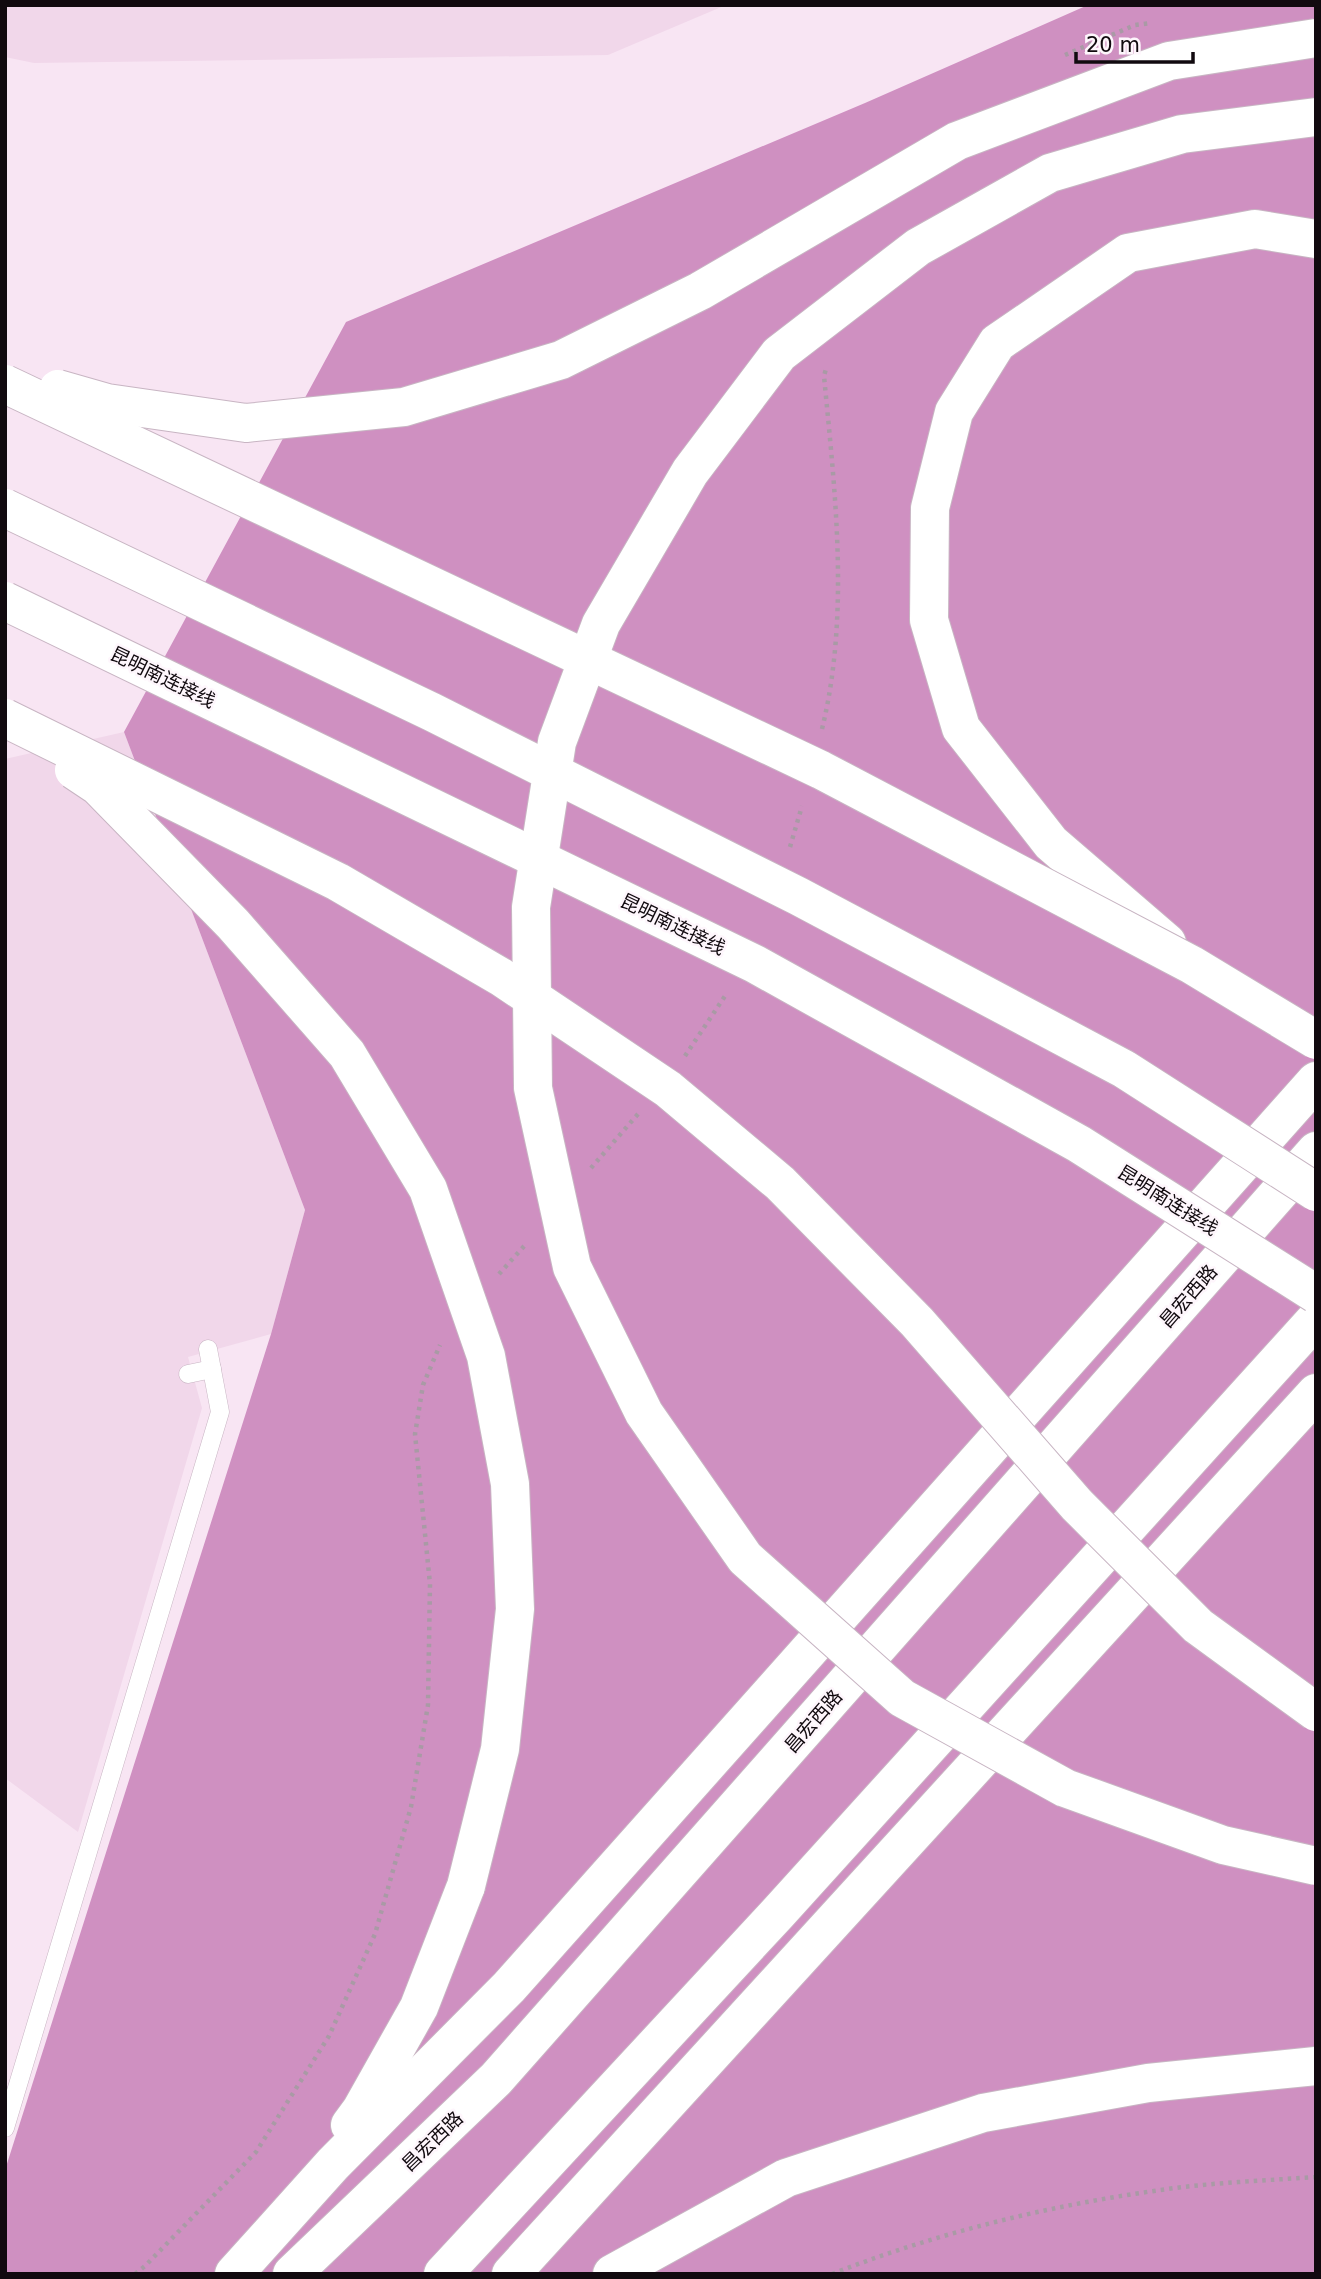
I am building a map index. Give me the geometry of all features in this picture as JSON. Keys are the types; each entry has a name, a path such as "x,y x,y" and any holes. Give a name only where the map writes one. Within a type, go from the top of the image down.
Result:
{"main road":[{"path":"5,373 107,403 246,423 404,407 561,360 700,291 957,141 1168,61 1316,38"},
{"path":"1316,117 1182,134 1050,173 918,247 779,354 690,472 601,624 557,743 531,907 533,1088 572,1268 644,1413 745,1558 902,1698 1065,1788 1223,1844 1316,1866"},
{"path":"1192,965 1051,843 961,728 929,620 930,508 954,411 997,343 1128,253 1255,229 1316,239"},
{"path":"5,384 821,770 1192,965 1316,1040"},
{"path":"5,508 432,712 798,896 1124,1069 1316,1192"},
{"name":"昆明南连接线","path":"5,601 755,964 1079,1144 1316,1294"},
{"path":"5,718 338,882 500,977 668,1089 780,1183 916,1322 1077,1505 1198,1626 1316,1712"},
{"path":"5,724 98,786 233,924 347,1054 428,1189 486,1356 510,1484 515,1609 502,1737 466,1886 419,2007 361,2110 234,2274"},
{"path":"234,2274 333,2164 509,1987 1316,1081"},
{"name":"昌宏西路","path":"292,2274 496,2079 1316,1151"},
{"path":"443,2274 777,1914 1316,1319"},
{"path":"511,2274 1316,1393"},
{"path":"612,2274 786,2178 983,2113 1148,2083 1316,2066"}],"lane":[{"path":"5,2128 220,1412 208,1349"},
{"path":"187,1374 212,1369"}],"path":[{"path":"832,2274 883,2254 1038,2211 1183,2187 1316,2177"}],"shaded area":[{"path":"5,5 726,5 608,55 34,63 5,57"},
{"path":"1088,5 1316,5 1316,2274 5,2274 5,2170 271,1334 305,1210 124,732 346,322 865,103"},
{"path":"124,732 305,1210 271,1334 188,1357 202,1408 78,1832 5,1778 5,759"}]}
